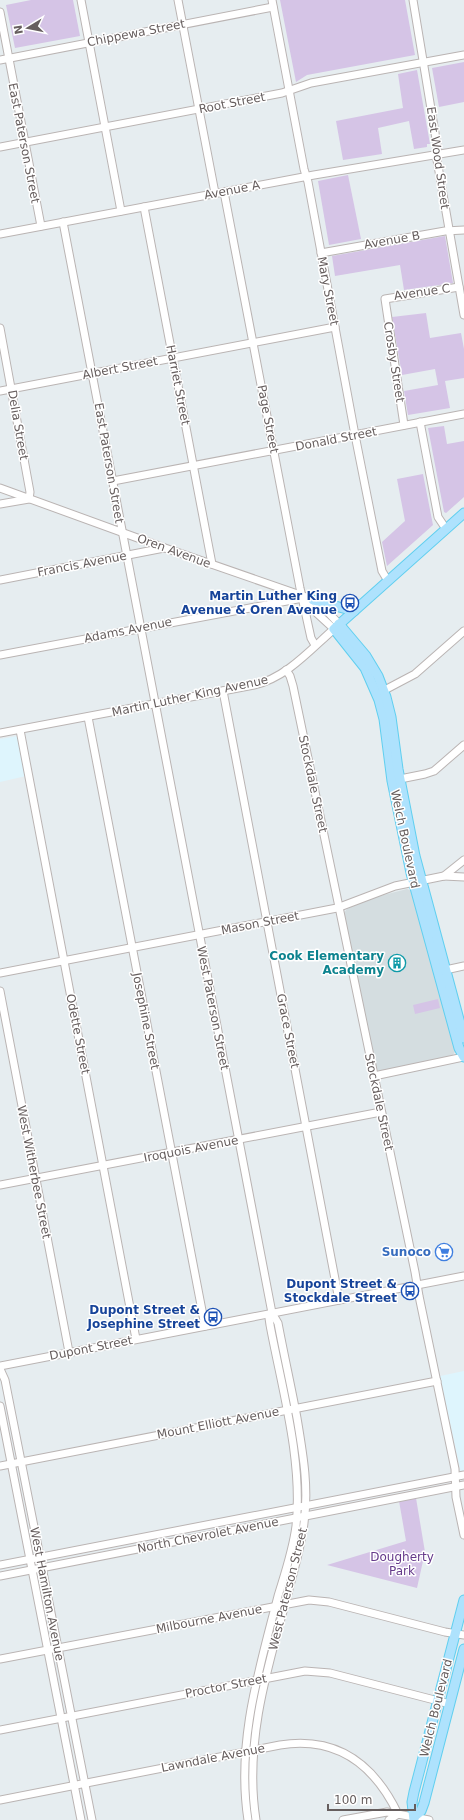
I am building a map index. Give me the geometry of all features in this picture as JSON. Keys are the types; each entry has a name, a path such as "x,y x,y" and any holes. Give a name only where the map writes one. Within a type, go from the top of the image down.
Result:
{"main road":[{"name":"Martin Luther King Avenue","path":"336,626 464,513"},
{"path":"313,600 354,611"},
{"name":"Welch Boulevard","path":"336,626 381,692 384,719 417,881 464,1038"},
{"name":"Welch Boulevard","path":"443,971 459,1048 464,1057"},
{"name":"Welch Boulevard","path":"414,1818 413,1797 437,1701 459,1635 464,1600"},
{"name":"Welch Boulevard","path":"414,1818 421,1811 424,1803 464,1649"}],"street":[{"path":"81,0 122,211"},
{"path":"178,0 215,193"},
{"name":"East Wood Street","path":"413,0 424,62 437,160 464,315"},
{"name":"Chippewa Street","path":"0,60 182,25 272,4"},
{"name":"Mary Street","path":"272,4 382,571 388,581"},
{"name":"East Paterson Street","path":"0,12 41,226"},
{"name":"Root Street","path":"0,147 289,91 311,83 464,55"},
{"name":"Avenue A","path":"0,234 306,176 464,150"},
{"name":"Page Street","path":"224,192 311,638 315,645"},
{"name":"Harriet Street","path":"144,207 212,564"},
{"name":"East Paterson Street","path":"63,222 155,704"},
{"name":"Avenue B","path":"321,253 449,231 464,230"},
{"name":"Avenue C","path":"385,298 459,287"},
{"name":"Crosby Street","path":"385,298 404,425"},
{"name":"Albert Street","path":"0,391 335,327"},
{"name":"Delia Street","path":"0,328 30,492 29,499"},
{"name":"Donald Street","path":"113,482 464,414"},
{"path":"420,422 438,516 446,529"},
{"name":"Oren Avenue","path":"0,488 165,548 279,587 303,598 313,600"},
{"path":"0,504 29,499"},
{"name":"Francis Avenue","path":"0,580 165,548"},
{"name":"Oren Avenue","path":"303,598 309,606 336,626"},
{"name":"Adams Avenue","path":"0,655 303,598"},
{"path":"313,600 336,626"},
{"name":"Martin Luther King Avenue","path":"0,734 223,691 267,681 276,678 336,626"},
{"path":"381,692 412,676 464,631"},
{"name":"Stockdale Street","path":"286,670 292,681 437,1381 464,1535"},
{"name":"Grace Street","path":"223,691 339,1300"},
{"name":"West Paterson Street","path":"155,704 272,1313 278,1323 305,1462 306,1506 301,1543 265,1678 253,1750 253,1787 256,1820"},
{"name":"Josephine Street","path":"88,717 205,1326"},
{"name":"Odette Street","path":"20,730 136,1339"},
{"path":"396,780 434,771 464,746"},
{"name":"Mason Street","path":"0,973 339,907 379,891 444,876 464,860"},
{"path":"444,876 464,877"},
{"path":"443,971 464,966"},
{"name":"West Witherbee Street","path":"0,991 69,1352"},
{"path":"374,1076 464,1057"},
{"name":"Iroquois Avenue","path":"0,1185 381,1112"},
{"name":"Dupont Street","path":"0,1366 464,1276"},
{"name":"West Paterson Street","path":"248,1820 245,1789 245,1752 250,1712 256,1680 292,1546 297,1508 296,1464 270,1325 270,1317 272,1313"},
{"name":"West Hamilton Avenue","path":"0,1369 5,1380 22,1462 92,1820"},
{"name":"Mount Elliott Avenue","path":"0,1466 437,1381"},
{"name":"West Hamilton Avenue","path":"0,1406 81,1820"},
{"name":"North Chevrolet Avenue","path":"0,1565 464,1475"},
{"name":"North Chevrolet Avenue","path":"0,1576 464,1485"},
{"path":"165,1533 167,1543"},
{"name":"Milbourne Avenue","path":"0,1659 309,1600 325,1601 459,1635"},
{"name":"Proctor Street","path":"0,1730 296,1672 326,1672 450,1704"},
{"name":"Lawndale Avenue","path":"0,1800 253,1750 285,1744 300,1743 319,1745 337,1751 358,1762 375,1777 386,1792 398,1814"},
{"path":"343,1820 388,1812 429,1820"},
{"path":"389,1820 398,1814"}],"shaded area":[{"path":"18,736 26,776 0,782 0,739"},
{"path":"407,889 412,891 456,1051 451,1057 380,1071 376,1069 344,913 347,909 372,898"},
{"path":"464,1371 464,1472 461,1473 440,1376"}],"green space":[{"path":"31,0 73,0 80,36 15,48 6,5"},
{"path":"280,0 405,0 415,55 307,75 296,82"},
{"path":"464,62 464,102 439,107 432,68"},
{"path":"417,70 430,144 427,144 427,147 414,149 409,121 378,128 382,154 343,160 336,121 403,108 398,74"},
{"path":"348,175 361,239 329,245 318,181"},
{"path":"445,236 453,283 404,290 400,265 335,276 332,256"},
{"path":"426,313 430,338 461,333 464,349 464,378 445,381 450,408 408,415 404,391 438,385 435,369 402,375 392,317"},
{"path":"444,426 447,444 464,441 464,497 446,513 444,512 428,428"},
{"path":"423,474 433,525 387,566 382,542 405,521 397,479"},
{"path":"438,999 440,1008 415,1014 413,1005"},
{"name":"Dougherty Park","path":"416,1498 425,1552 417,1588 327,1565 406,1541 399,1501"}],"place":[{"name":"Martin Luther King Avenue & Oren Avenue","path":"350,603"},
{"name":"Cook Elementary Academy","path":"397,963"},
{"name":"Sunoco","path":"444,1252"},
{"name":"Dupont Street & Stockdale Street","path":"410,1291"},
{"name":"Dupont Street & Josephine Street","path":"213,1317"}]}
